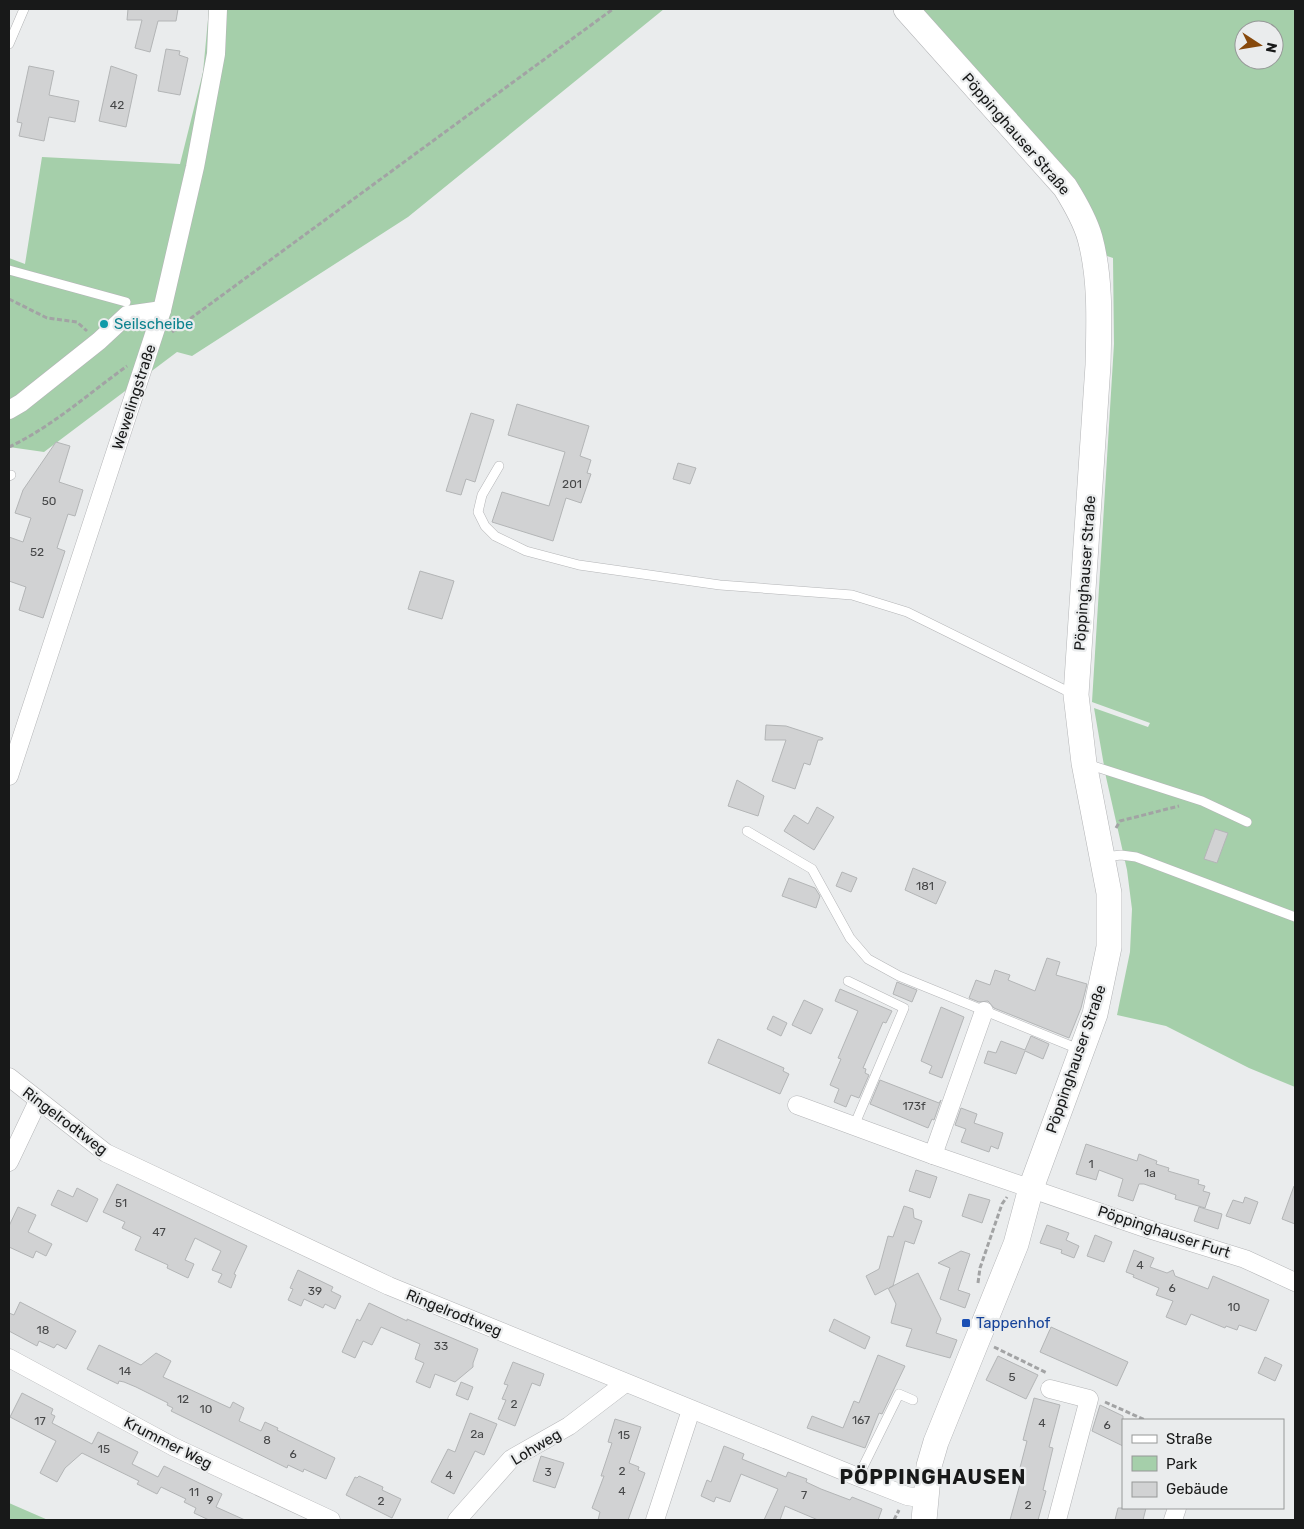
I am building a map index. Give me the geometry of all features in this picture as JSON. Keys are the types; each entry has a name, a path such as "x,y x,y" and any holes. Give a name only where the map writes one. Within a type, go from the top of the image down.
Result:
{"main road":[{"name":"Pöppinghauser Straße","path":"906,9 1065,186 1090,238 1096,272 1099,348 1095,436 1076,695 1084,763 1109,893 1109,947 1095,1014 1031,1188 1016,1244 936,1442 924,1510"}],"street":[{"name":"Wewelingstraße","path":"9,776 162,310 195,167 215,63 218,9"},
{"path":"9,410 21,403 99,341 127,315 162,310"},
{"path":"933,1155 984,1011"},
{"name":"Ringelrodtweg","path":"9,1077 106,1153 389,1286 624,1384 907,1496 924,1510"},
{"path":"9,1162 38,1101"},
{"path":"797,1105 933,1155 1031,1188"},
{"name":"Pöppinghauser Furt","path":"1031,1188 1145,1228 1245,1258 1295,1282"},
{"name":"Krummer Weg","path":"9,1358 174,1447 331,1520"},
{"name":"Lohweg","path":"457,1520 511,1459 570,1426 624,1384"},
{"path":"1050,1389 1089,1400 1057,1520"},
{"path":"655,1520 691,1410"}],"lane":[{"path":"9,44 24,9"},
{"path":"9,270 126,302"},
{"path":"499,466 482,495 478,512 485,526 495,536 526,551 578,565 720,585 852,595 908,612 1076,695"},
{"path":"1084,763 1202,800 1247,822"},
{"path":"747,831 812,869 850,938 868,959 900,976 1081,1050"},
{"path":"1102,858 1121,855 1136,857 1295,917"},
{"path":"848,981 904,1008 854,1126"},
{"path":"858,1477 899,1394 914,1400"}],"path":[{"path":"9,447 32,436 60,417 239,282 614,9"},
{"path":"9,299 47,318 77,322 99,341"},
{"path":"982,1331 1054,1376 1050,1389"},
{"path":"1089,1400 1096,1398 1143,1419"}],"green space":[{"path":"209,9 664,9 408,217 192,356 177,352 44,452 9,447 9,258 25,264 42,157 180,164 203,72"},
{"path":"918,9 1295,9 1295,1087 1249,1068 1166,1026 1117,1015 1130,952 1132,909 1127,870 1106,777 1094,708 1148,727 1150,723 1092,702 1114,344 1113,258 1101,254"},
{"path":"9,1503 48,1520 9,1520"}],"building":[{"path":"128,9 178,9 176,21 158,21 150,52 135,48 142,20 127,20"},
{"path":"166,49 180,51 179,55 188,58 180,95 158,91"},
{"path":"29,66 54,71 49,95 79,101 75,122 49,117 44,141 19,136 22,123 17,122"},
{"path":"111,66 137,75 126,127 99,121"},
{"path":"517,404 589,426 580,456 591,460 587,473 591,474 581,503 566,498 553,541 492,522 502,492 549,506 565,452 508,435"},
{"path":"471,413 494,420 475,482 466,479 461,495 446,491"},
{"path":"56,442 70,446 59,482 83,490 75,516 68,514 57,548 65,551 43,618 19,610 26,587 9,581 9,537 23,542 31,518 15,513 23,490"},
{"path":"678,463 696,468 690,484 673,479"},
{"path":"420,571 454,581 442,619 408,609"},
{"path":"766,725 786,726 823,738 818,740 810,765 804,763 795,789 772,781 786,740 765,740"},
{"path":"737,780 764,796 758,816 728,806"},
{"path":"817,807 834,817 814,850 784,831 794,815 808,824"},
{"path":"1215,829 1228,833 1217,863 1204,859"},
{"path":"913,868 946,882 936,904 905,890"},
{"path":"842,872 857,878 851,892 836,886"},
{"path":"789,878 815,888 820,896 816,908 782,896"},
{"path":"1047,958 1060,962 1056,975 1087,984 1081,1008 1069,1038 994,1008 988,1001 979,1002 969,998 976,980 990,985 995,970 1010,975 1008,980 1035,991"},
{"path":"897,982 917,990 912,1002 893,994"},
{"path":"840,989 892,1011 886,1023 883,1022 863,1068 866,1069 865,1073 869,1075 859,1098 851,1095 846,1107 834,1102 839,1089 830,1085 841,1059 838,1058 858,1011 835,1001"},
{"path":"804,1000 823,1009 811,1034 792,1025"},
{"path":"941,1007 964,1017 942,1078 929,1073 932,1066 921,1061"},
{"path":"773,1016 787,1023 781,1036 767,1029"},
{"path":"1031,1036 1049,1044 1043,1059 1025,1051 1016,1074 984,1063 988,1051 996,1053 1001,1041 1025,1050"},
{"path":"718,1039 784,1068 783,1071 789,1074 780,1094 708,1063"},
{"path":"880,1080 939,1103 941,1100 934,1120 932,1119 928,1128 870,1104"},
{"path":"961,1108 977,1114 974,1123 1003,1133 998,1149 991,1146 989,1152 961,1142 966,1129 955,1125"},
{"path":"1086,1144 1137,1161 1139,1154 1157,1161 1156,1164 1169,1168 1168,1171 1199,1180 1198,1184 1205,1186 1203,1191 1210,1193 1205,1208 1175,1199 1176,1195 1144,1184 1139,1184 1133,1201 1118,1196 1123,1179 1099,1170 1096,1180 1076,1174"},
{"path":"916,1170 937,1177 930,1198 909,1191"},
{"path":"117,1184 247,1246 234,1274 236,1275 231,1288 218,1282 222,1274 212,1270 221,1251 195,1238 185,1260 194,1264 188,1278 167,1268 168,1265 135,1250 141,1237 122,1228 125,1222 103,1212"},
{"path":"1295,1186 1295,1224 1282,1219"},
{"path":"77,1188 98,1199 87,1222 51,1205 58,1190 73,1197"},
{"path":"969,1194 990,1200 982,1223 962,1216"},
{"path":"1245,1197 1258,1202 1250,1224 1226,1216 1233,1200 1243,1203"},
{"path":"904,1206 913,1209 914,1218 922,1221 914,1244 905,1241 893,1286 918,1273 941,1319 936,1333 957,1340 950,1358 906,1346 912,1329 891,1323 896,1304 888,1288 875,1295 866,1276 879,1269 888,1236 893,1237"},
{"path":"18,1207 36,1215 28,1232 52,1244 46,1256 36,1251 33,1258 9,1247 9,1226"},
{"path":"1199,1207 1222,1214 1218,1229 1194,1221"},
{"path":"1047,1225 1069,1233 1066,1240 1079,1246 1074,1258 1061,1253 1062,1250 1040,1243"},
{"path":"1095,1235 1112,1242 1104,1262 1087,1256"},
{"path":"1134,1250 1154,1258 1150,1267 1167,1273 1173,1270 1175,1276 1208,1289 1213,1276 1269,1300 1256,1331 1239,1325 1237,1330 1226,1326 1225,1328 1191,1314 1186,1325 1166,1317 1173,1301 1156,1295 1159,1288 1126,1272"},
{"path":"961,1251 970,1254 958,1290 970,1294 965,1308 940,1299 950,1268 938,1263"},
{"path":"298,1270 333,1287 331,1291 341,1296 335,1309 325,1304 323,1308 304,1299 301,1306 288,1300 293,1289 290,1288"},
{"path":"20,1302 76,1331 66,1349 57,1344 54,1348 39,1341 37,1346 9,1331 9,1313 14,1315"},
{"path":"369,1303 407,1321 407,1319 478,1349 473,1367 455,1382 435,1374 430,1388 416,1382 424,1363 415,1359 420,1344 381,1327 372,1345 363,1341 355,1358 342,1352 357,1319 360,1321"},
{"path":"834,1319 870,1337 865,1349 829,1331"},
{"path":"1051,1327 1128,1362 1117,1386 1040,1352"},
{"path":"99,1345 141,1365 156,1353 171,1361 163,1377 230,1408 233,1402 244,1408 239,1421 261,1431 265,1422 278,1428 277,1430 335,1458 326,1479 304,1469 303,1472 288,1465 287,1468 171,1411 173,1408 167,1405 168,1403 136,1387 119,1381 118,1384 87,1369"},
{"path":"878,1355 905,1366 882,1414 879,1413 865,1448 807,1428 812,1416 843,1428 854,1401 859,1403"},
{"path":"998,1356 1038,1375 1026,1399 986,1380"},
{"path":"1265,1357 1282,1365 1275,1381 1258,1373"},
{"path":"513,1362 544,1374 540,1386 532,1383 515,1426 498,1419 506,1400 502,1399 508,1385 504,1384"},
{"path":"461,1382 473,1387 468,1400 456,1395"},
{"path":"22,1393 53,1409 51,1414 55,1416 52,1423 92,1444 98,1432 138,1452 132,1464 158,1477 164,1466 222,1494 216,1507 245,1520 209,1520 194,1513 196,1508 184,1502 186,1499 161,1487 157,1494 137,1484 139,1481 82,1453 65,1468 57,1482 40,1473 56,1441 10,1417"},
{"path":"1034,1398 1060,1405 1049,1447 1053,1448 1043,1490 1046,1491 1038,1520 1010,1520 1020,1484 1016,1483 1027,1441 1023,1440"},
{"path":"1100,1405 1123,1416 1122,1446 1092,1431"},
{"path":"470,1413 497,1424 484,1455 475,1451 454,1494 431,1482 448,1449 455,1452"},
{"path":"615,1419 641,1427 629,1463 639,1467 638,1470 645,1473 628,1520 598,1520 600,1512 592,1508 604,1476 601,1476 612,1443 608,1442"},
{"path":"724,1446 744,1454 742,1459 786,1477 788,1472 807,1479 806,1482 821,1489 850,1500 852,1497 882,1509 878,1520 818,1520 785,1506 780,1520 764,1520 778,1489 741,1474 730,1502 716,1497 714,1502 701,1496 707,1480 711,1482"},
{"path":"541,1456 564,1463 555,1488 533,1481"},
{"path":"359,1476 383,1487 382,1490 401,1499 392,1518 346,1495 355,1477"},
{"path":"1118,1508 1146,1509 1143,1520 1115,1520"}],"place":[{"name":"Seilscheibe","path":"104,324"},
{"name":"Tappenhof","path":"966,1323"}],"district":[{"name":"PÖPPINGHAUSEN","path":"933,1477"}]}
